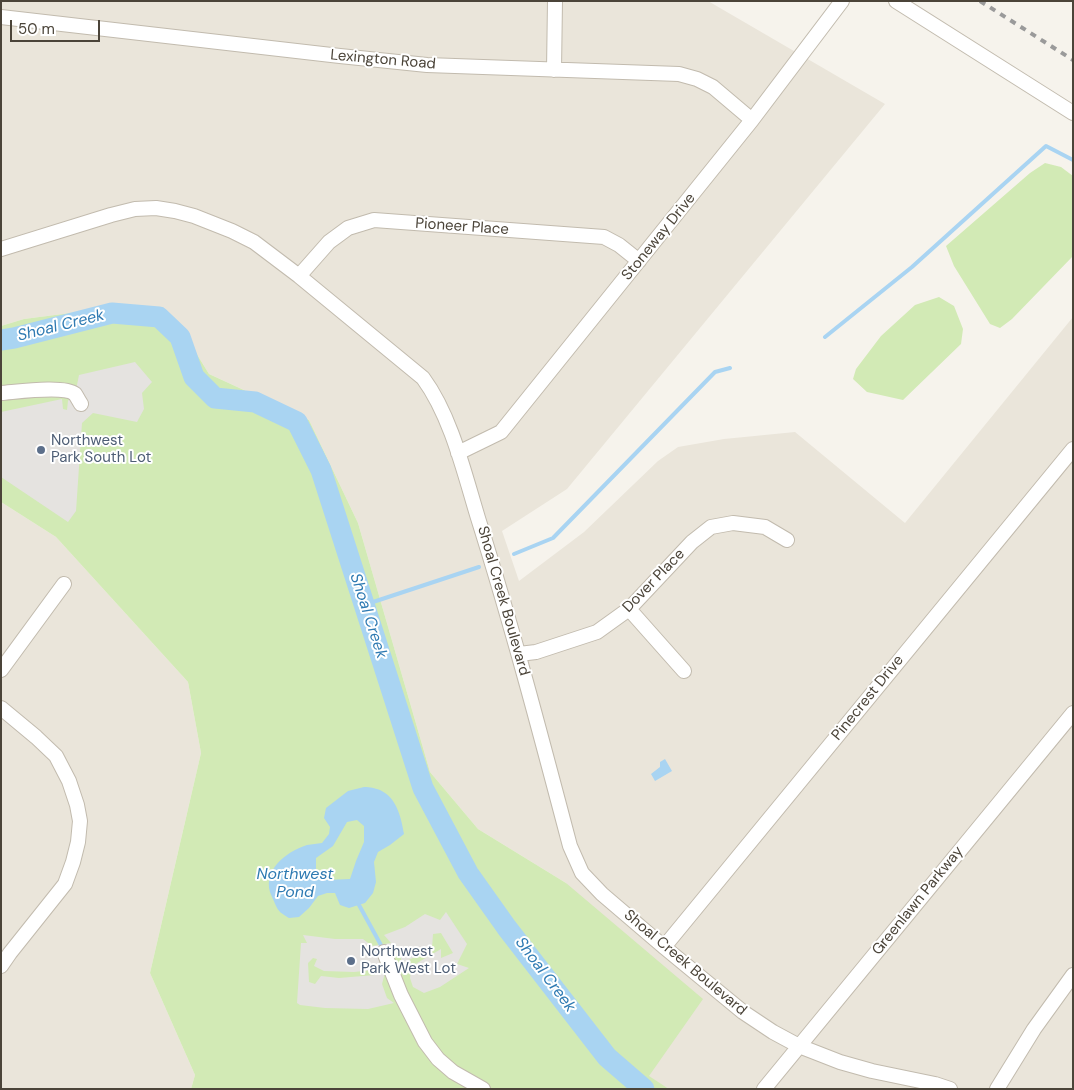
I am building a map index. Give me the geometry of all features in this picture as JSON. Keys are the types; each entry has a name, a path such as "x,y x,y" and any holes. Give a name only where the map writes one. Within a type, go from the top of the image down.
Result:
{"street":[{"path":"554,70 555,1"},
{"name":"Stoneway Drive","path":"458,453 501,432 752,120 842,1"},
{"path":"896,1 1073,113"},
{"name":"Lexington Road","path":"1,17 418,64 680,74 697,79 713,87 752,120"},
{"name":"Shoal Creek Boulevard","path":"1,249 135,209 156,208 175,210 232,231 254,242 299,276 422,378 440,405 458,453 519,654 570,846 582,872 589,881 664,947 743,1012 774,1032 799,1046 840,1062 950,1089"},
{"name":"Pioneer Place","path":"299,276 329,242 348,228 374,220 604,237 619,245 639,262"},
{"path":"1,393 56,389 66,390 78,399"},
{"name":"Pinecrest Drive","path":"664,947 1073,449"},
{"name":"Dover Place","path":"519,654 536,652 597,632 629,610 692,542 711,527 733,523 765,528 787,540"},
{"path":"1,670 64,584"},
{"path":"629,610 684,671"},
{"path":"1,708 56,756 69,781 78,805 80,821 78,842 65,884 1,966"},
{"name":"Greenlawn Parkway","path":"764,1089 1073,714"},
{"path":"384,952 401,995 425,1042 453,1072 483,1089"},
{"path":"996,1089 1034,1029 1073,975"}],"shaded area":[{"path":"1,1 708,1 885,104 567,489 502,531 519,581 584,532 658,461 678,447 724,439 795,432 905,523 1073,317 1073,1089 669,1089 649,1077 566,883 478,829 430,772 358,523 309,420 209,374 174,317 117,307 24,319 1,326"},
{"name":"Northwest Park South Lot","path":"135,362 152,382 142,393 144,409 137,422 93,413 82,423 76,511 68,522 1,477 1,412 62,399 63,409 67,410 68,401 77,385 79,375"},
{"path":"1,502 56,537 188,682 201,753 150,973 195,1075 191,1089 1,1089"},
{"name":"Northwest Park West Lot","path":"446,912 467,944 457,964 469,968 440,987 424,993 413,987 410,978 412,966 441,949 441,958 453,953 441,933 433,934 432,948 401,964 401,952 373,970 354,972 324,971 314,966 317,959 313,958 308,963 309,982 315,984 321,976 339,978 385,973 382,984 387,998 394,1003 368,1009 325,1008 297,1003 301,943 307,943 303,935 335,939 363,939 372,946 391,943 384,935 405,927 425,914 440,920"}],"green space":[{"path":"1045,163 1061,167 1073,176 1073,256 1012,319 1000,328 990,324 954,266 946,246 1030,173"},
{"path":"939,297 954,306 963,329 961,344 903,400 867,392 853,379 856,369 881,336 915,305"},
{"path":"117,307 174,317 209,374 309,420 358,523 430,772 478,829 566,883 703,999 649,1076 669,1089 191,1089 195,1075 150,973 201,753 188,682 56,537 1,502 1,326 24,319"}],"water":[{"path":"665,759 672,771 655,781 651,774 660,767 660,762"},
{"name":"Northwest Pond","path":"369,787 386,793 397,809 404,834 378,852 374,862 376,882 373,893 365,903 349,908 340,905 335,893 327,893 318,896 299,917 289,918 278,910 272,897 269,879 272,871 283,858 299,848 322,843 329,834 330,827 324,818 326,808 348,791","holes":["357,820 364,826 364,842 350,879 328,880 316,870 316,858 333,846 347,822"]}],"waterway":[{"path":"825,337 912,267 1046,146 1073,160"},
{"name":"Shoal Creek","path":"1,340 112,313 159,317 180,337 194,377 215,398 255,402 297,422 321,470 423,788 468,873 507,928 607,1057 644,1089"},
{"path":"514,554 553,538 715,372 730,368"},
{"path":"364,605 479,567"},
{"path":"359,905 382,947"}],"railway":[{"path":"980,1 1073,60"}],"place":[{"name":"Northwest Park South Lot","path":"41,450"},
{"name":"Northwest Park West Lot","path":"351,961"}]}
